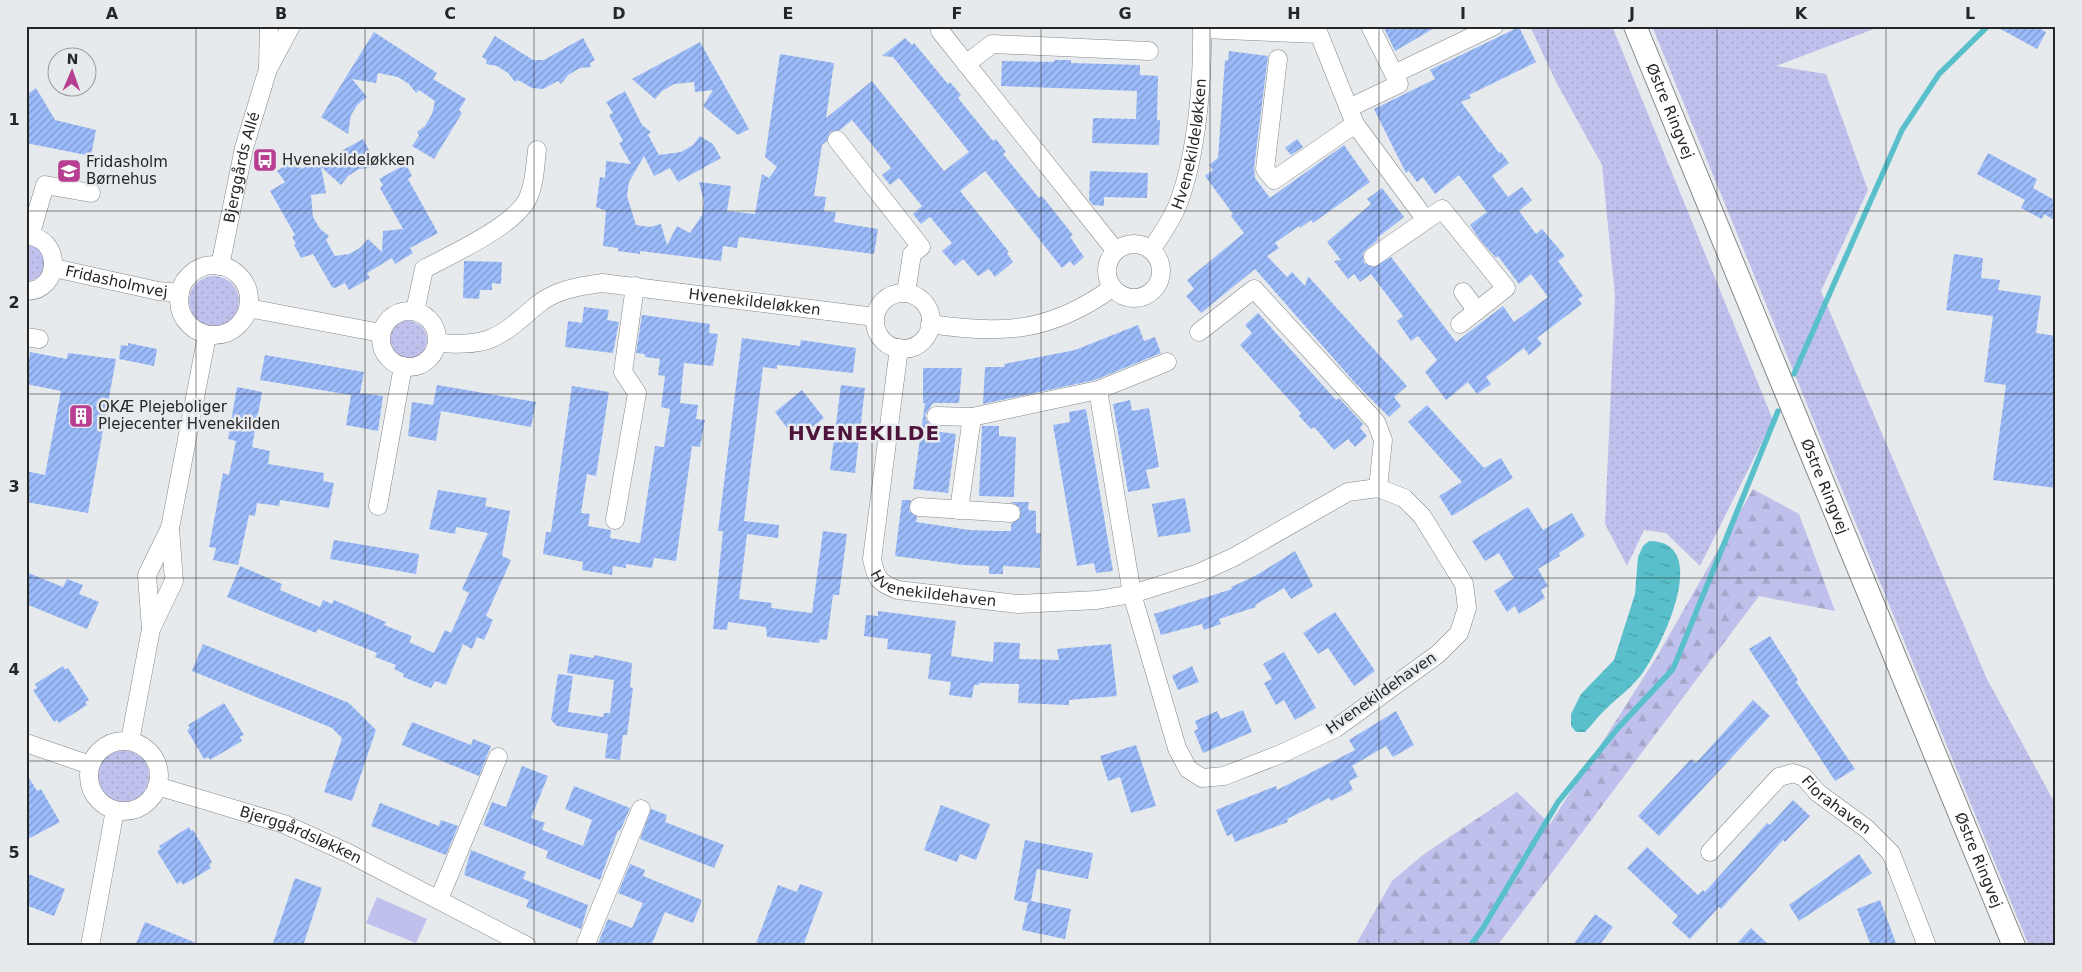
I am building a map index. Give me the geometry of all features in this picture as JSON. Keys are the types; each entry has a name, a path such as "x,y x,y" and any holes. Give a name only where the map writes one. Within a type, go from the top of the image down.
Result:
{"main road":[{"name":"Østre Ringvej","path":"1635,26 2014,946"}],"street":[{"name":"Bjerggårds Allé","path":"268,69 269,26"},
{"name":"Bjerggårds Allé","path":"220,266 244,148 268,69 291,26"},
{"path":"1278,59 1265,169 1274,180 1352,116 1399,84 1370,26"},
{"path":"1394,74 1494,26"},
{"name":"Hvenekildeløkken","path":"1151,250 1178,205 1188,172 1198,105 1202,28 1319,34 1352,116 1426,220"},
{"path":"940,32 1115,250"},
{"path":"966,64 992,44 1149,51"},
{"path":"838,140 921,247 912,254 906,293"},
{"path":"414,311 424,269 500,227 516,214 527,200 534,182 537,150"},
{"path":"26,291 38,289 46,284 54,268 51,251 39,239 28,236 45,185 91,193"},
{"path":"1373,257 1442,209 1506,288 1460,324"},
{"path":"1129,244 1144,246 1151,250 1156,255 1161,271 1156,287 1143,297 1135,298 1126,297 1112,288 1106,273 1107,264 1115,250 1129,244"},
{"path":"220,266 231,270 240,277 246,286 249,297 248,308 237,326 223,334 207,335 188,324 179,304 180,293 190,274 204,267 220,266"},
{"name":"Fridasholmvej","path":"54,268 158,291 180,293"},
{"name":"Hvenekildeløkken","path":"437,343 463,344 490,339 516,324 542,302 573,286 602,283 875,317"},
{"path":"615,520 637,393 623,372 635,286"},
{"path":"930,324 997,330 1030,327 1063,317 1094,301 1112,288"},
{"path":"1199,332 1254,289 1376,422 1383,440 1378,488"},
{"path":"1463,292 1476,312"},
{"path":"906,293 914,296 927,307 930,324 928,333 916,345 899,348 883,341 875,326 875,317 878,308 889,296 906,293"},
{"path":"248,308 381,333"},
{"path":"414,311 422,314 434,326 437,343 429,359 412,367 395,364 383,351 381,333 384,325 397,313 414,311"},
{"path":"151,629 174,581 170,528 207,335"},
{"name":"Hvenekildehaven","path":"899,348 872,559 875,573 882,584 898,590 1018,604 1097,600 1132,594 1183,578 1234,558 1348,492 1378,488 1404,498 1422,516 1464,584 1467,608 1459,632 1438,654 1336,728 1282,754 1224,776 1202,778 1188,769 1177,748 1132,594 1098,390"},
{"path":"936,416 972,417 1098,390 1167,362"},
{"path":"378,506 403,366"},
{"path":"959,510 972,417"},
{"path":"919,507 1011,513"},
{"path":"130,741 151,629 147,575 170,528"},
{"path":"130,741 143,747 153,758 158,771 157,786 151,797 141,806 129,810 116,810 102,804 93,793 89,780 90,766 96,754 105,746 117,742 130,741"},
{"path":"26,743 90,766"},
{"path":"439,899 498,757"},
{"name":"Florahaven","path":"1710,852 1779,777 1793,773 1804,777 1818,793 1867,829 1892,853 1927,946"},
{"name":"Bjerggårdsløkken","path":"157,786 284,824 340,849 439,899 520,944"},
{"path":"585,946 641,809"},
{"path":"90,946 116,810"}],"green space":[{"path":"1530,26 1612,26 1773,420 1700,566 1666,533 1644,530 1627,566 1605,524 1615,296 1602,165 1556,82"},
{"path":"1652,26 1882,26 1776,66 1826,74 1868,190 1821,291 1987,679 2056,805 2056,946 2029,946"},
{"path":"26,244 34,245 45,256 43,275 26,283"},
{"path":"209,276 219,276 232,283 239,296 239,306 232,319 219,326 209,326 200,322 193,315 189,306 189,296 193,287 200,280"},
{"path":"408,321 422,326 427,340 422,354 408,359 394,354 389,340 394,326"},
{"path":"1753,489 1799,514 1835,611 1759,596 1497,946 1355,946 1392,881 1424,854 1517,792 1550,824 1656,658"},
{"path":"118,750 128,750 142,757 149,771 149,781 142,795 128,802 118,802 108,798 101,791 97,781 97,771 101,761 108,754"},
{"path":"377,897 427,919 416,943 366,923"}],"water":[{"path":"1649,541 1668,546 1678,558 1680,575 1677,596 1670,618 1652,658 1640,677 1585,732 1576,732 1571,726 1571,714 1581,694 1614,660 1635,594 1638,557 1643,546"}],"building":[{"path":"1383,26 1438,26 1395,51"},
{"path":"1995,26 2035,26 2046,32 2037,49"},
{"path":"1519,27 1536,62 1469,95 1471,98 1461,102 1499,153 1501,152 1509,163 1492,176 1508,197 1522,187 1532,200 1519,211 1536,234 1542,229 1565,256 1558,261 1583,296 1578,299 1582,304 1537,338 1542,344 1529,355 1524,348 1486,377 1491,384 1477,394 1468,382 1446,400 1425,372 1437,360 1418,336 1411,341 1397,321 1403,316 1371,274 1360,282 1354,274 1348,279 1334,261 1341,260 1327,242 1371,204 1367,199 1382,188 1404,217 1377,238 1378,240 1363,253 1364,263 1374,267 1391,257 1456,342 1503,306 1514,322 1548,297 1531,274 1519,284 1498,256 1496,258 1480,240 1470,225 1487,212 1459,175 1435,194 1423,177 1417,182 1409,171 1406,173 1374,109 1435,79 1430,70"},
{"path":"374,32 437,73 433,79 466,99 459,110 462,113 434,159 412,146 419,136 417,132 425,126 432,114 435,101 419,90 416,93 409,84 398,77 378,73 376,83 352,79 367,97 358,104 351,115 348,134 321,117"},
{"path":"495,36 533,60 544,60 583,38 595,60 590,63 591,67 580,68 568,75 561,84 558,81 543,89 532,88 518,80 515,82 508,73 497,66 486,64 487,60 482,57"},
{"path":"905,38 912,45 914,43 948,84 950,82 961,95 958,98 993,141 996,139 1006,152 1003,154 1039,198 1042,196 1073,235 1070,237 1084,257 1074,266 1070,261 1062,268 985,171 960,191 1009,252 1007,253 1013,262 995,277 989,269 978,276 963,259 955,266 942,251 952,243 930,217 921,224 913,214 922,206 899,178 890,185 882,175 891,168 852,120 840,130 830,132 827,141 822,145 814,196 826,197 824,211 836,212 834,222 878,229 874,254 739,237 737,248 723,246 721,261 640,251 640,254 618,251 618,248 603,246 606,211 596,207 600,177 605,178 606,161 631,164 619,143 623,141 609,115 613,113 606,102 625,91 642,125 651,132 648,135 659,155 681,152 693,145 700,136 713,144 721,158 678,182 670,168 654,176 644,156 629,182 627,196 636,225 650,227 661,224 667,245 677,226 690,233 702,215 704,201 699,182 731,186 727,211 755,214 762,174 769,178 777,167 765,157 780,54 834,63 826,118 872,81 944,171 969,152 893,57 882,56"},
{"path":"700,42 749,129 738,135 703,106 713,90 695,92 694,82 674,84 662,91 655,99 632,79"},
{"path":"1229,51 1268,56 1254,168 1255,178 1270,198 1344,145 1370,182 1313,223 1311,220 1300,228 1299,226 1275,243 1279,248 1267,256 1287,277 1292,272 1305,286 1308,276 1407,386 1394,397 1401,406 1389,417 1356,384 1255,269 1201,313 1186,296 1194,289 1187,280 1244,233 1231,216 1233,214 1205,176 1213,170 1209,165 1218,158 1225,60 1228,61"},
{"path":"1054,60 1071,60 1071,63 1140,65 1140,75 1158,76 1157,120 1160,120 1159,145 1092,143 1093,118 1136,119 1137,91 1001,86 1002,61 1054,62"},
{"path":"36,88 55,120 96,130 91,156 26,143 26,95"},
{"path":"363,139 378,167 359,169 348,176 341,185 321,167 326,193 311,195 313,217 320,229 329,236 326,240 335,256 349,254 360,248 368,239 382,252 383,231 403,229 380,188 383,185 379,179 406,164 412,176 408,179 438,233 410,248 413,253 395,264 392,258 367,273 370,278 349,290 345,283 335,288 332,287 313,254 301,258 294,245 296,244 292,237 295,235 270,191 285,182 277,171 294,160 302,169 314,162 316,165"},
{"path":"1297,139 1303,147 1291,155 1285,148"},
{"path":"1988,153 2037,179 2033,188 2056,201 2056,221 2044,214 2042,219 2021,208 2025,200 1977,174"},
{"path":"1090,171 1148,173 1147,198 1104,197 1104,206 1093,205 1089,200"},
{"path":"1954,254 1983,258 1981,278 2000,280 1998,290 2041,296 2036,333 2056,336 2056,488 1993,480 2006,385 1984,382 1993,316 1946,310"},
{"path":"464,261 502,262 501,284 492,283 492,290 480,290 479,299 463,298"},
{"path":"584,307 609,310 607,320 619,322 613,353 565,347 568,321 582,323"},
{"path":"1258,313 1336,400 1339,398 1363,424 1360,428 1367,436 1355,447 1348,439 1334,450 1314,427 1311,429 1299,416 1301,413 1240,345 1252,333 1245,325"},
{"path":"642,315 710,324 709,333 718,334 713,366 684,363 680,403 698,405 696,419 705,420 700,447 692,446 676,561 654,558 652,568 626,564 626,568 613,566 612,575 582,570 583,562 543,554 546,532 551,532 572,386 609,392 596,476 587,474 581,513 590,514 588,526 611,530 610,538 640,543 655,446 664,447 670,409 661,407 665,376 658,375 660,359 645,357 645,354 636,353"},
{"path":"1138,325 1144,341 1155,337 1161,353 1095,380 983,404 985,367 1005,367 1004,364 1075,350"},
{"path":"742,338 800,346 801,340 856,348 853,373 777,365 777,369 763,367 744,521 779,525 778,538 747,534 739,599 772,603 771,608 812,613 823,531 847,534 839,595 833,595 827,640 820,639 819,643 767,637 766,627 728,622 727,630 713,629 723,531 718,531"},
{"path":"128,343 157,349 154,366 119,359 121,345 128,346"},
{"name":"OKÆ Plejeboliger Plejecenter Hvenekilden","path":"30,352 67,359 68,353 116,359 88,513 26,502 26,471 45,475 61,391 26,384"},
{"path":"265,355 364,372 360,393 383,396 378,431 346,425 351,395 260,380"},
{"path":"923,368 962,368 959,403 933,403 925,415 927,421 934,426 934,431 956,434 948,493 913,489 925,403 923,403"},
{"path":"437,385 536,402 531,427 441,411 436,441 408,436 412,402 433,405"},
{"path":"841,385 865,388 855,473 830,470"},
{"path":"237,387 262,392 252,447 270,451 268,464 324,473 323,481 334,483 329,508 280,500 279,506 257,503 255,516 249,515 238,565 213,560 216,548 209,547 223,473 229,475 236,441 228,439"},
{"path":"802,390 824,418 796,440 775,412"},
{"path":"1130,400 1132,411 1149,408 1159,467 1146,470 1150,488 1128,492 1113,404"},
{"path":"1427,405 1484,468 1501,458 1513,478 1452,516 1439,496 1462,482 1408,422"},
{"path":"1086,409 1113,571 1096,573 1094,563 1077,566 1053,425 1070,422 1069,412"},
{"path":"982,426 999,426 999,436 1016,437 1014,497 979,496"},
{"path":"438,490 487,498 485,506 510,511 502,556 511,560 486,616 493,620 484,640 477,637 472,649 463,644 446,685 435,681 431,688 403,677 404,674 394,669 396,665 375,657 377,653 318,629 316,633 227,597 240,566 282,584 280,590 320,607 323,600 332,604 334,600 386,622 384,625 412,636 409,642 434,653 445,630 451,633 469,593 462,589 488,533 456,527 455,534 429,529"},
{"path":"1185,498 1191,532 1158,537 1152,504"},
{"path":"902,500 911,500 909,511 917,517 916,522 969,530 996,531 1011,531 1011,524 1020,518 1020,508 1011,502 1029,502 1028,510 1036,511 1036,533 1041,533 1040,568 1003,566 1003,574 989,574 989,566 964,565 895,556"},
{"path":"1528,507 1543,530 1572,513 1585,536 1559,553 1560,556 1538,569 1548,586 1541,590 1545,598 1519,614 1515,606 1507,612 1494,591 1514,578 1499,553 1485,561 1472,541"},
{"path":"334,540 419,554 416,574 330,559"},
{"path":"1295,551 1313,586 1291,599 1284,588 1255,605 1256,607 1219,619 1221,624 1204,630 1202,624 1161,635 1154,614 1232,589 1231,587 1255,576"},
{"path":"26,572 63,587 67,579 83,585 79,594 99,602 87,629 26,604"},
{"path":"878,611 956,621 951,656 993,662 994,642 1020,643 1019,659 1059,660 1057,649 1111,644 1117,696 1069,700 1069,705 1018,703 1019,684 979,683 979,685 974,685 972,698 949,695 951,682 928,679 931,654 887,649 888,639 864,636 866,615 878,616"},
{"path":"1335,612 1375,671 1354,686 1328,648 1318,654 1303,633"},
{"path":"1770,636 1798,680 1796,682 1855,769 1835,781 1749,649"},
{"path":"203,644 349,703 376,730 352,801 324,792 342,738 332,728 192,671"},
{"path":"1284,652 1316,708 1295,720 1284,700 1276,705 1264,683 1272,679 1263,664"},
{"path":"570,654 594,658 594,655 632,663 630,687 633,688 627,735 623,735 620,760 605,758 608,734 557,726 551,720 558,674 573,676 568,712 603,717 604,713 610,713 614,680 567,673"},
{"path":"63,666 65,670 68,668 89,700 85,702 87,705 59,723 57,720 54,722 33,690 37,688 35,684"},
{"path":"1192,666 1199,682 1178,690 1172,676"},
{"path":"1753,700 1770,716 1659,836 1638,816 1691,759 1696,763"},
{"path":"224,703 244,735 240,737 242,741 210,760 208,757 204,759 187,730 190,728 188,725"},
{"path":"1243,710 1252,732 1203,753 1194,731 1198,729 1195,721 1217,711 1221,719"},
{"path":"1396,711 1414,745 1393,757 1386,746 1352,766 1358,777 1349,781 1353,790 1331,801 1329,798 1287,819 1288,822 1235,842 1232,834 1227,836 1216,810 1276,786 1277,790 1355,750 1349,740"},
{"path":"412,722 471,745 473,739 491,746 479,776 402,745"},
{"path":"1136,745 1156,806 1131,813 1120,777 1108,781 1100,756"},
{"path":"522,766 548,776 531,818 545,823 542,830 583,846 592,820 565,809 574,786 630,808 620,831 618,830 600,880 546,858 548,851 483,825 492,802 506,807"},
{"path":"26,773 37,791 41,789 60,822 26,840"},
{"path":"1793,800 1810,816 1785,842 1783,840 1721,909 1719,907 1690,939 1672,923 1678,916 1627,868 1647,847 1698,895 1703,890 1705,892 1767,823 1770,825"},
{"path":"380,803 439,826 441,820 458,826 446,855 371,826"},
{"path":"941,805 990,824 976,860 960,854 957,862 924,850"},
{"path":"651,809 667,815 665,822 724,845 714,868 640,839"},
{"path":"189,827 191,831 193,830 212,862 209,864 211,868 183,885 181,881 177,884 157,851 161,849 159,846"},
{"path":"1025,840 1093,853 1088,879 1037,869 1031,901 1071,909 1065,939 1022,930 1028,903 1014,900"},
{"path":"471,850 526,872 523,879 588,905 581,929 526,907 529,900 464,875"},
{"path":"1859,854 1872,873 1799,921 1789,905"},
{"path":"630,864 645,870 643,876 702,900 693,923 665,912 651,946 597,946 608,919 632,928 643,903 618,893"},
{"path":"26,873 65,889 54,916 26,905"},
{"path":"295,878 322,888 303,946 272,946"},
{"path":"800,884 823,892 803,946 755,946 778,885 797,892"},
{"path":"1880,900 1897,946 1871,946 1857,909"},
{"path":"1595,914 1613,927 1599,946 1572,946"},
{"path":"145,922 201,945 201,946 135,946"},
{"path":"1751,928 1770,946 1735,946"}],"waterway":[{"path":"1794,374 1902,130 1939,74 1988,26"},
{"path":"1470,946 1483,928 1558,802 1618,728 1673,669 1778,411"}],"place":[{"name":"Hvenekildeløkken","path":"265,160"},
{"name":"Fridasholm Børnehus","path":"69,171"},
{"name":"OKÆ Plejeboliger Plejecenter Hvenekilden","path":"81,416"}],"district":[{"name":"HVENEKILDE","path":"864,433"}]}
